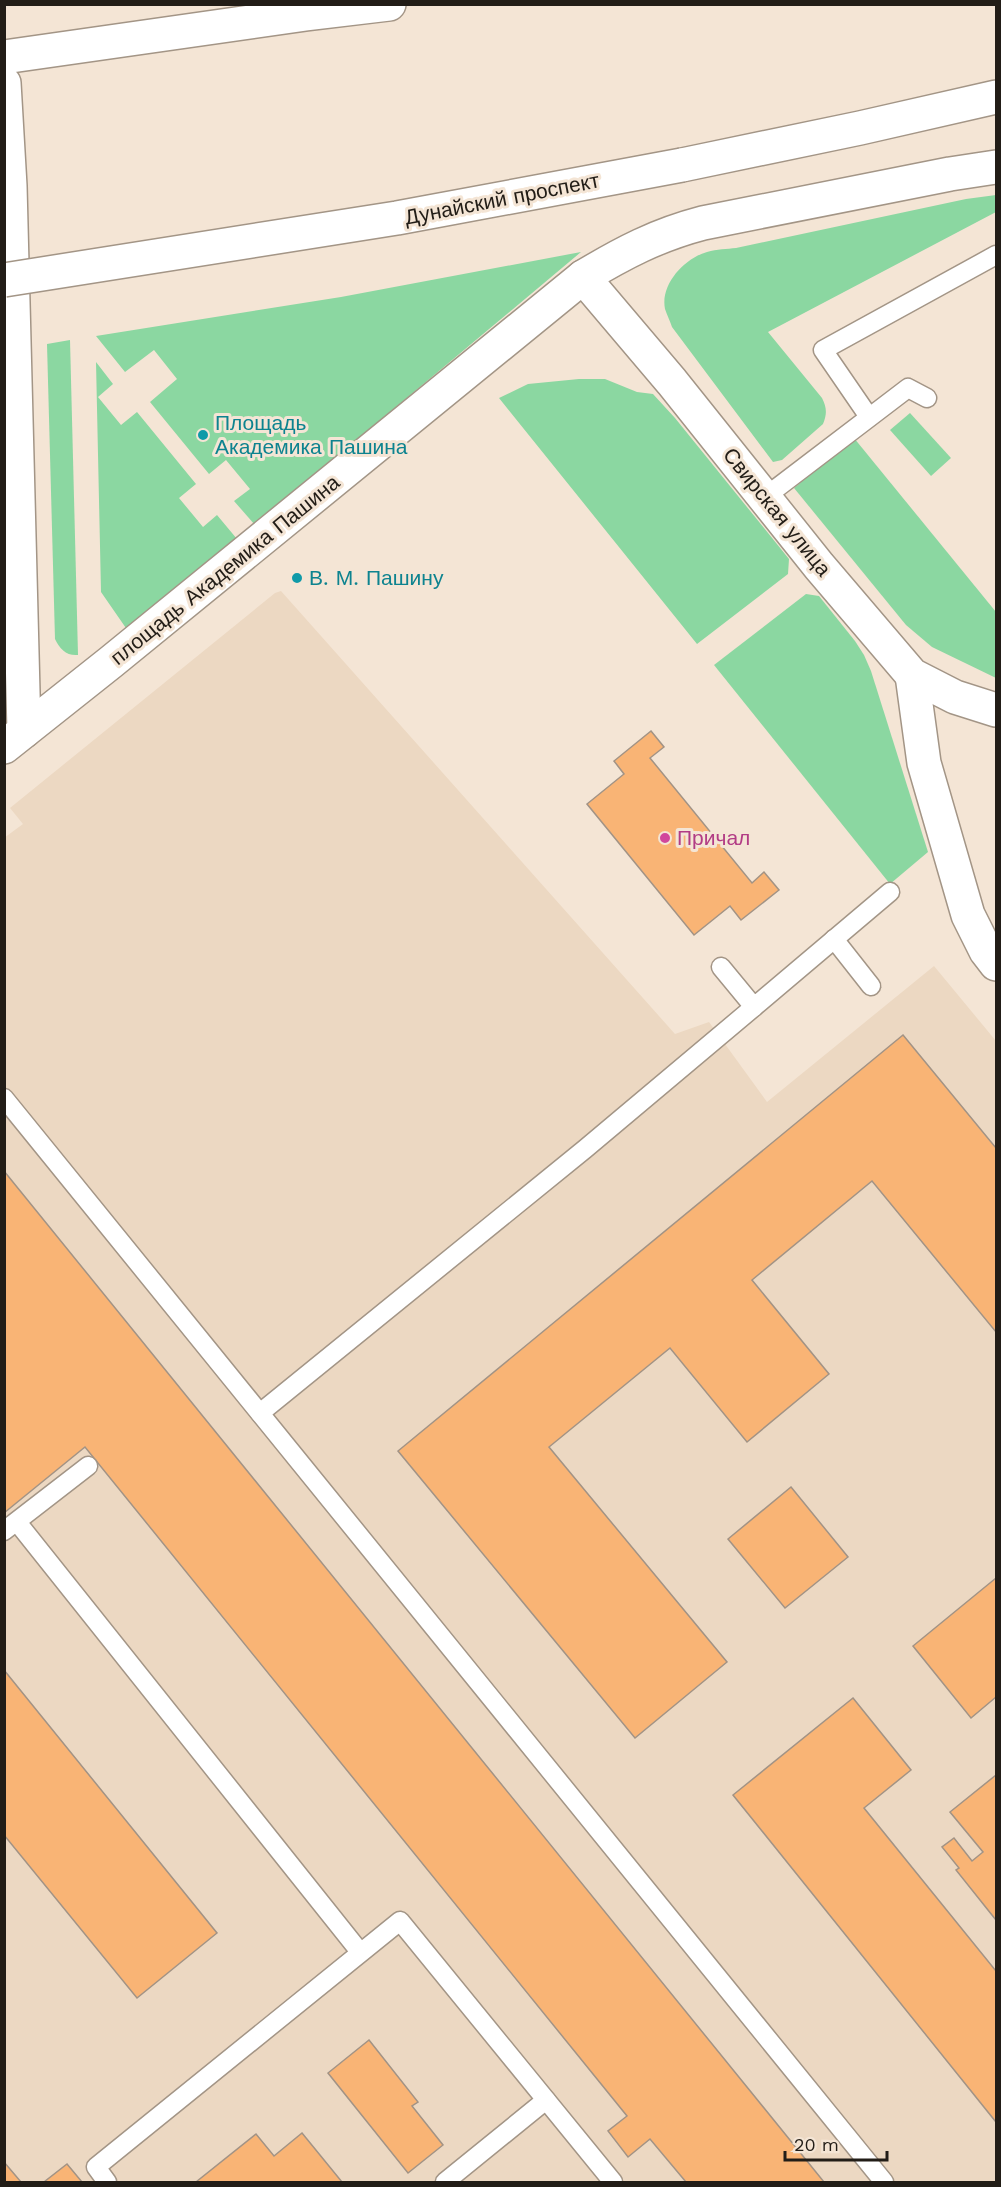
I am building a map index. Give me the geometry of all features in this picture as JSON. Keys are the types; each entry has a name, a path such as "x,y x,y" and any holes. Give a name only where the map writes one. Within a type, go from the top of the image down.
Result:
{"main road":[{"path":"4,57 389,4"},
{"path":"4,83 7,183 11,732"},
{"name":"Дунайский проспект","path":"4,280 397,218 682,165 996,97"},
{"name":"площадь Академика Пашина","path":"11,732 111,662 583,277 624,253 665,234 703,223 996,167"},
{"name":"Свирская улица","path":"583,277 912,675 955,697 996,710"},
{"path":"912,675 924,763 968,915 986,951 996,964"}],"lane":[{"path":"869,417 823,350 996,255"},
{"path":"765,497 908,388 927,398"},
{"path":"260,1413 585,1149 890,892"},
{"path":"834,939 871,986"},
{"path":"721,967 754,1007"},
{"path":"4,1098 884,2182"},
{"path":"88,1466 10,1527 360,1952"},
{"path":"107,2182 96,2167 400,1921 613,2182"},
{"path":"445,2182 546,2100"}],"shaded area":[{"path":"281,591 675,1034 709,1022 767,1102 934,966 996,1041 996,2182 5,2182 4,838 23,824 10,808 275,593"}],"green space":[{"path":"996,195 996,212 768,332 822,398 826,408 823,424 782,460 773,462 672,327 665,309 666,290 676,273 690,260 707,252 736,248 966,199"},
{"path":"581,252 255,525 234,501 250,489 226,460 209,474 150,402 177,379 154,350 125,372 96,336 341,297"},
{"path":"70,340 78,655 64,651 55,639 47,344"},
{"path":"96,362 113,384 98,397 121,425 137,412 196,484 179,498 203,527 217,515 237,539 128,631 101,592"},
{"path":"605,379 637,392 653,394 789,559 788,574 697,644 499,398 528,384"},
{"path":"910,413 951,458 931,476 890,430"},
{"path":"854,438 996,612 996,678 932,647 906,625 794,488"},
{"path":"806,594 819,596 864,655 928,852 890,884 714,665"}],"building":[{"name":"Причал","path":"651,731 664,747 650,758 752,883 764,872 779,890 741,920 730,906 694,935 587,804 624,774 614,761"},
{"path":"903,1035 996,1148 996,1332 872,1181 752,1280 829,1374 747,1442 670,1348 549,1447 727,1662 635,1738 398,1451"},
{"path":"4,1171 824,2182 686,2182 650,2139 628,2157 608,2131 627,2116 85,1447 4,1513"},
{"path":"791,1487 848,1557 785,1608 728,1539"},
{"path":"996,1578 996,1697 971,1718 913,1646"},
{"path":"4,1670 217,1933 137,1998 4,1835"},
{"path":"853,1698 911,1770 864,1808 996,1971 996,2122 733,1795"},
{"path":"996,1775 996,1920 956,1870 959,1868 942,1847 954,1838 972,1861 983,1852 950,1812"},
{"path":"369,2040 418,2102 412,2106 443,2145 408,2173 328,2073"},
{"path":"302,2133 342,2182 196,2182 256,2134 274,2156"},
{"path":"4,2162 21,2182 4,2182"},
{"path":"67,2164 82,2182 44,2182"}],"place":[{"name":"Площадь Академика Пашина","path":"203,435"},
{"name":"В. М. Пашину","path":"297,578"},
{"name":"Причал","path":"665,838"}]}
